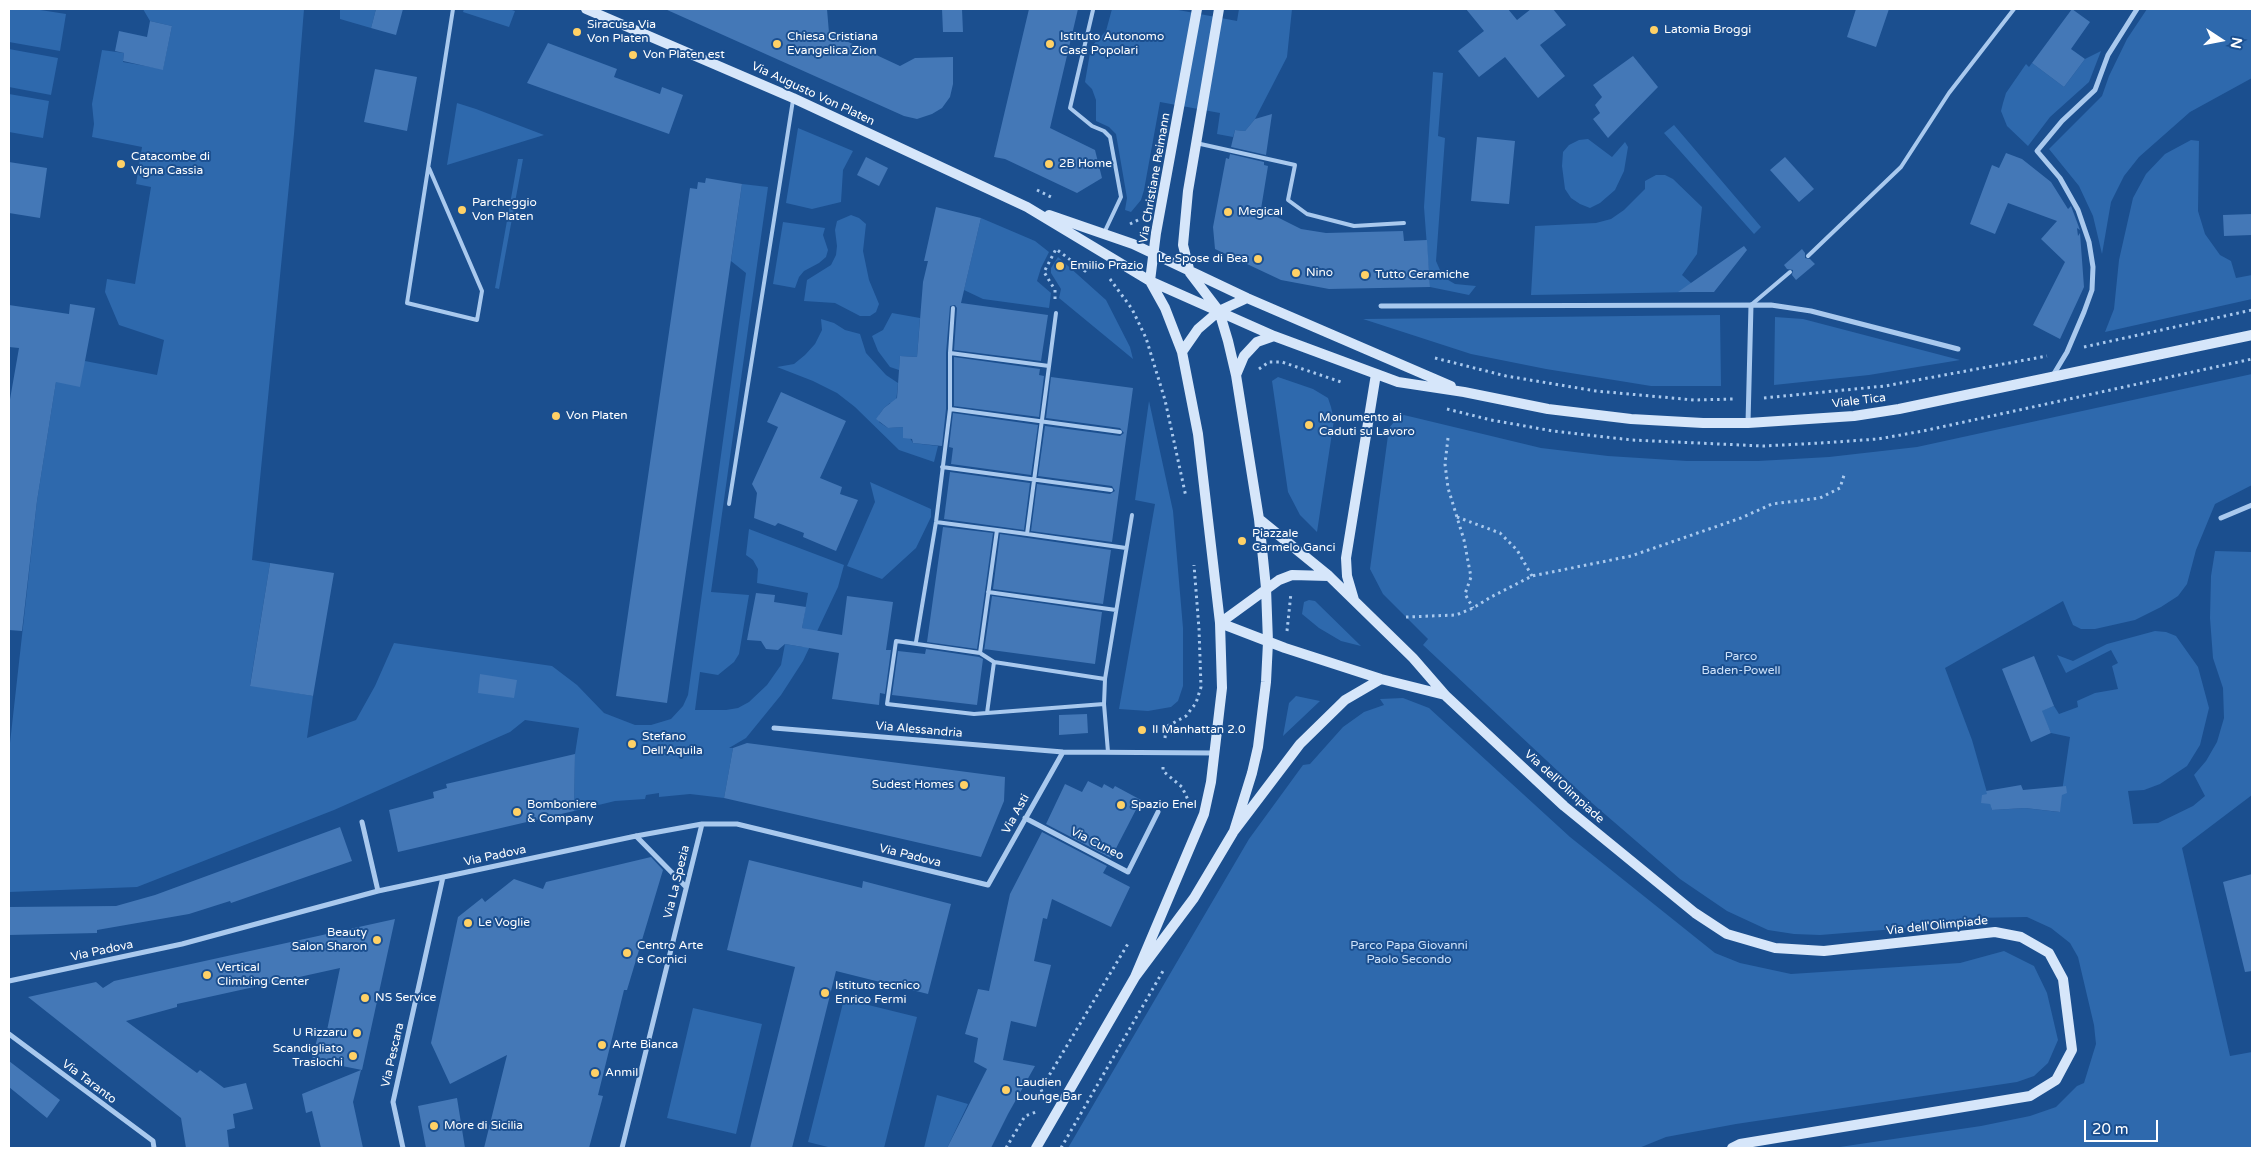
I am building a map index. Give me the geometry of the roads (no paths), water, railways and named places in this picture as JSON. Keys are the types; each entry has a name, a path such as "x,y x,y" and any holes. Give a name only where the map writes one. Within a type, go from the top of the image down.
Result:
{"street":[{"name":"Via Augusto Von Platen","path":"586,9 793,98 1027,207"},
{"path":"2051,378 2066,352 2092,290 2092,267 2089,242 2078,210 2060,178 2037,151 2062,121 2095,90 2108,55 2137,9"},
{"name":"Via Christiane Reimann","path":"1150,281 1158,223 1196,11"},
{"path":"1218,13 1184,220 1183,245 1190,273 1219,311 1236,375 1259,519 1266,588 1268,642 1266,682 1258,746 1252,774 1234,831"},
{"path":"1027,207 1106,234 1190,273 1464,392"},
{"path":"1027,207 1150,281 1274,336 1398,382 1464,392"},
{"path":"1136,977 1204,814 1215,753 1222,688 1220,622 1198,434 1182,352 1165,308 1150,281"},
{"path":"1182,352 1198,329 1219,311 1247,298"},
{"path":"1748,424 1751,305"},
{"path":"1381,306 1771,306 1811,311 1958,348"},
{"name":"Viale Tica","path":"1464,392 1548,409 1631,419 1748,424 1854,416 1898,409 2252,335"},
{"path":"1236,375 1244,356 1257,342 1274,336"},
{"path":"1354,601 1347,576 1346,558 1376,374"},
{"path":"2222,518 2252,505"},
{"name":"Via dell'Olimpiade","path":"1259,519 1329,576 1413,658 1446,696 1564,806 1695,913 1727,934 1776,948 1824,951 1995,932 2021,937 2049,953 2063,979 2072,1050 2056,1080 2030,1096 1740,1144 1732,1148"},
{"path":"1220,622 1266,588 1292,575 1329,576"},
{"path":"1220,622 1285,648 1381,679 1446,696"},
{"path":"1036,1148 1136,977 1194,898 1234,831 1300,744 1345,700 1381,679"},
{"name":"Via Alessandria","path":"774,728 1063,752 1215,753"},
{"name":"Via Asti","path":"988,885 1063,752"},
{"name":"Via Cuneo","path":"1025,818 1128,872 1158,812"},
{"path":"362,822 378,891"},
{"name":"Via Padova","path":"9,981 182,944 378,891 636,836 702,824 738,824 988,885"},
{"name":"Via La Spezia","path":"622,1148 702,824"},
{"path":"636,836 686,887"},
{"name":"Via Pescara","path":"402,1148 392,1102 443,878"},
{"name":"Via Taranto","path":"9,1034 153,1141 154,1148"}],"lane":[{"path":"429,168 482,291 477,320 407,303 453,9"},
{"path":"1808,256 1901,167 1949,93 2014,9"},
{"path":"1093,10 1070,108 1092,126 1104,131 1110,137 1121,197 1106,234"},
{"path":"729,504 793,98"},
{"path":"1196,143 1295,165 1288,200 1307,214 1354,226 1404,223"},
{"path":"1751,305 1790,272"},
{"path":"916,642 936,522 950,409 950,353 954,308"},
{"path":"1027,534 1056,313"},
{"path":"950,353 1049,366"},
{"path":"950,409 1120,432"},
{"path":"942,467 1111,490"},
{"path":"1108,752 1104,704 1105,679 1132,515"},
{"path":"936,522 1126,548"},
{"path":"980,652 997,530"},
{"path":"988,592 1116,610"},
{"path":"1104,704 974,714 887,704 896,641 916,642 980,652 994,662 1105,679"},
{"path":"987,713 994,662"}],"place":[{"name":"Latomia Broggi","path":"1654,30"},
{"name":"Siracusa Via Von Platen","path":"577,32"},
{"name":"Chiesa Cristiana Evangelica Zion","path":"777,44"},
{"name":"Istituto Autonomo Case Popolari","path":"1050,44"},
{"name":"Von Platen est","path":"633,55"},
{"name":"Catacombe di Vigna Cassia","path":"121,164"},
{"name":"2B Home","path":"1049,164"},
{"name":"Parcheggio Von Platen","path":"462,210"},
{"name":"Megical","path":"1228,212"},
{"name":"Le Spose di Bea","path":"1258,259"},
{"name":"Emilio Prazio","path":"1060,266"},
{"name":"Nino","path":"1296,273"},
{"name":"Tutto Ceramiche","path":"1365,275"},
{"name":"Von Platen","path":"556,416"},
{"name":"Monumento ai Caduti su Lavoro","path":"1309,425"},
{"name":"Piazzale Carmelo Ganci","path":"1242,541"},
{"name":"Il Manhattan 2.0","path":"1142,730"},
{"name":"Stefano Dell'Aquila","path":"632,744"},
{"name":"Sudest Homes","path":"964,785"},
{"name":"Spazio Enel","path":"1121,805"},
{"name":"Bomboniere & Company","path":"517,812"},
{"name":"Le Voglie","path":"468,923"},
{"name":"Beauty Salon Sharon","path":"377,940"},
{"name":"Centro Arte e Cornici","path":"627,953"},
{"name":"Vertical Climbing Center","path":"207,975"},
{"name":"Istituto tecnico Enrico Fermi","path":"825,993"},
{"name":"NS Service","path":"365,998"},
{"name":"U Rizzaru","path":"357,1033"},
{"name":"Arte Bianca","path":"602,1045"},
{"name":"Scandigliato Traslochi","path":"353,1056"},
{"name":"Anmil","path":"595,1073"},
{"name":"Laudien Lounge Bar","path":"1006,1090"},
{"name":"More di Sicilia","path":"434,1126"}],"park label":[{"name":"Parco Baden-Powell","path":"1741,664"},
{"name":"Parco Papa Giovanni Paolo Secondo","path":"1409,953"}]}
